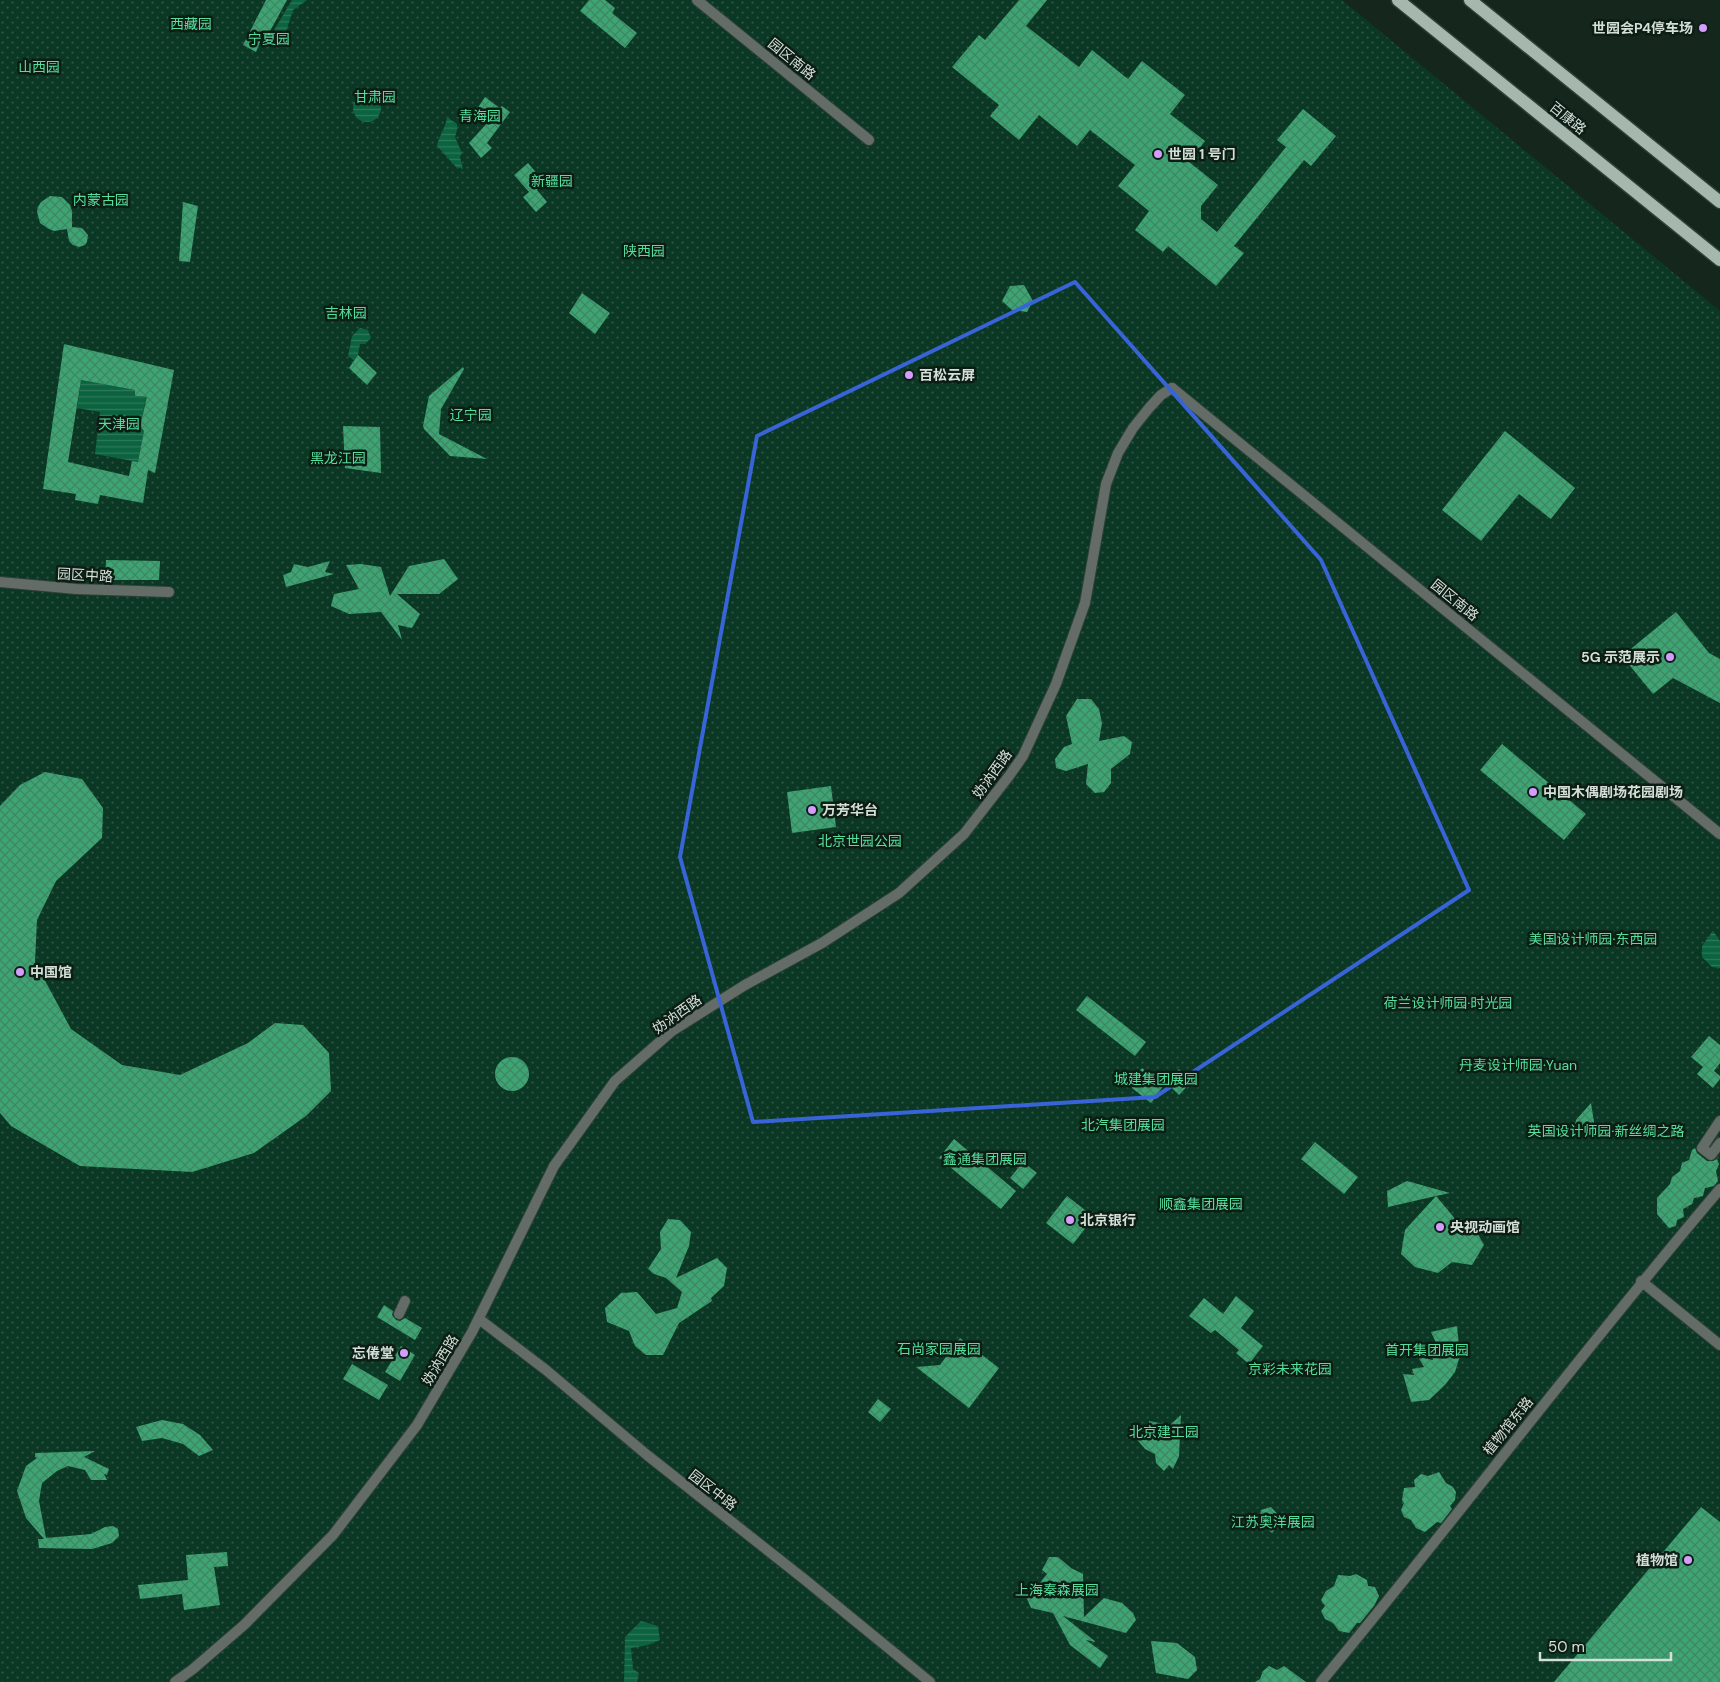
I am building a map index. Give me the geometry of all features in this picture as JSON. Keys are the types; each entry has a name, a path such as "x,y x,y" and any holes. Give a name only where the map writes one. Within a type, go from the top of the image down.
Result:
{"main road":[{"name":"百康路","path":"1398,0 1720,260"},
{"path":"1470,0 1720,202"}],"street":[{"name":"园区南路","path":"697,0 869,140"},
{"name":"园区南路","path":"1172,388 1720,834"},
{"name":"妫汭西路","path":"175,1682 244,1625 333,1535 418,1425 465,1346 554,1166 615,1081 672,1032 745,985 822,943 899,893 964,834 1009,776 1023,756 1056,684 1085,603 1106,484 1118,453 1149,408 1161,395 1172,388"},
{"name":"园区中路","path":"0,582 76,589 169,592"},
{"path":"1720,1121 1702,1148 1711,1155 1720,1143"},
{"name":"植物馆东路","path":"1321,1682 1375,1617 1641,1281 1720,1189"},
{"path":"1641,1281 1720,1345"},
{"path":"399,1314 405,1302"},
{"name":"园区中路","path":"479,1319 546,1370 647,1455 804,1579 930,1682"}],"highlighted area":[{"path":"1075,282 1321,560 1469,890 1155,1097 753,1122 680,857 757,436"}],"green space":[{"name":"北京世园公园","path":"0,0 1342,0 1720,311 1720,1682 0,1682"}],"shaded area":[{"path":"292,0 307,0 293,10 283,41 267,42"},
{"path":"367,94 377,98 381,108 377,118 367,122 357,118 353,108 357,98"},
{"path":"447,117 457,124 455,137 462,153 460,157 463,169 456,167 437,146"},
{"path":"360,328 368,330 371,338 365,344 360,344 358,355 354,360 348,356 352,336"},
{"path":"81,380 135,390 135,396 152,398 145,403 140,426 144,431 138,462 95,454 100,412 77,408"},
{"path":"1713,931 1720,941 1720,968 1712,967 1702,957 1702,946"},
{"path":"641,1621 658,1626 660,1640 648,1645 631,1648 633,1669 639,1673 637,1682 624,1682 625,1637"}],"building":[{"path":"266,0 287,0 269,33 264,32 256,52 243,45"},
{"path":"589,0 605,0 615,8 612,13 637,33 625,48 580,11"},
{"name":"世园 1 号门","path":"1019,0 1047,0 1026,26 1079,67 1092,50 1128,79 1142,61 1185,95 1170,114 1205,141 1189,162 1218,185 1201,206 1201,219 1217,232 1286,147 1277,140 1303,109 1336,136 1311,166 1304,160 1234,246 1244,253 1216,286 1168,246 1163,252 1135,230 1149,211 1118,186 1135,165 1090,130 1077,146 1039,115 1019,140 990,116 999,105 952,67 979,35 985,40"},
{"path":"485,97 500,108 502,106 510,112 487,143 492,148 481,158 469,143 488,122 475,112"},
{"path":"528,163 545,183 537,190 547,202 536,212 523,197 529,192 514,175"},
{"path":"50,196 62,197 70,205 72,227 82,228 88,235 85,245 79,247 73,245 69,241 67,229 54,231 40,223 37,212 38,207 41,202"},
{"path":"183,202 198,206 190,262 179,261"},
{"path":"1024,285 1033,301 1027,312 1012,310 1002,301 1010,286"},
{"path":"582,293 610,313 595,334 569,313"},
{"path":"64,344 174,370 155,473 148,470 143,503 100,495 98,504 75,500 76,494 43,489","holes":["81,380 135,390 135,396 147,397 140,426 144,431 138,462 132,461 129,476 68,462"]},
{"path":"358,355 377,373 367,385 349,368"},
{"path":"463,367 464,369 441,409 439,434 487,459 450,456 423,426 429,396"},
{"path":"343,426 380,427 381,473 345,468"},
{"path":"1505,431 1575,488 1551,519 1519,494 1481,541 1442,510"},
{"path":"444,559 458,579 439,594 397,594 420,614 412,628 398,625 402,640 381,612 349,614 331,606 334,594 359,589 346,565 361,564 381,567 390,596 409,566"},
{"path":"106,560 160,561 159,580 105,580"},
{"path":"330,561 325,572 334,574 286,587 283,575 291,572 294,564 308,567"},
{"name":"5G 示范展示","path":"1676,612 1709,653 1720,659 1720,703 1673,678 1653,694 1622,656"},
{"path":"1077,699 1091,699 1099,709 1102,723 1099,741 1124,736 1132,742 1130,754 1111,769 1111,783 1104,792 1095,793 1086,784 1088,764 1066,771 1056,768 1055,759 1064,747 1072,744 1066,716"},
{"name":"中国木偶剧场花园剧场","path":"1502,744 1586,814 1564,840 1480,770"},
{"name":"中国馆","path":"45,772 82,779 103,808 102,838 56,881 37,920 35,962 71,1029 122,1065 180,1075 248,1043 275,1023 303,1025 329,1053 331,1091 306,1116 254,1153 192,1172 80,1166 11,1126 0,1113 0,806 20,785"},
{"name":"万芳华台","path":"831,786 836,827 792,833 787,792"},
{"path":"1087,996 1146,1042 1135,1056 1076,1010"},
{"path":"1709,1036 1720,1045 1720,1063 1714,1071 1720,1076 1720,1079 1713,1088 1697,1074 1703,1067 1691,1057"},
{"path":"512,1057 519,1058 524,1062 528,1067 528,1081 524,1086 519,1090 512,1091 505,1090 500,1086 496,1081 495,1074 496,1067 500,1062 505,1058"},
{"path":"1142,1068 1164,1085 1151,1103 1132,1088 1133,1079"},
{"path":"1179,1069 1192,1081 1179,1095 1167,1083"},
{"path":"1591,1103 1595,1128 1574,1131 1576,1120"},
{"path":"954,1139 1016,1191 1001,1209 939,1158"},
{"path":"1315,1142 1358,1177 1344,1194 1301,1159"},
{"path":"1695,1148 1697,1153 1707,1161 1717,1159 1719,1164 1716,1171 1718,1181 1714,1186 1705,1188 1703,1196 1694,1198 1692,1204 1683,1209 1684,1217 1677,1220 1676,1226 1669,1228 1657,1214 1657,1198 1670,1184 1672,1177 1680,1171 1682,1163 1689,1160 1692,1150"},
{"path":"1023,1162 1037,1173 1023,1189 1010,1178"},
{"path":"1407,1181 1450,1193 1388,1207 1387,1191"},
{"name":"北京银行","path":"1067,1196 1094,1217 1073,1244 1046,1223"},
{"name":"央视动画馆","path":"1436,1196 1457,1221 1461,1219 1475,1229 1484,1245 1472,1265 1452,1262 1438,1273 1415,1267 1401,1254 1405,1230"},
{"path":"668,1219 680,1220 691,1232 689,1246 676,1278 717,1258 727,1268 724,1286 711,1298 712,1301 679,1323 663,1355 646,1355 635,1346 629,1331 607,1322 605,1308 621,1293 637,1292 656,1314 677,1308 682,1292 666,1278 654,1274 648,1269 661,1249 660,1232"},
{"path":"1236,1296 1254,1311 1241,1328 1263,1346 1249,1364 1236,1353 1239,1350 1215,1330 1211,1333 1189,1316 1204,1298 1223,1314"},
{"path":"384,1305 393,1311 392,1315 396,1320 400,1321 405,1318 422,1328 415,1340 377,1317"},
{"path":"1457,1326 1460,1356 1455,1372 1445,1385 1429,1400 1411,1402 1403,1374 1414,1375 1412,1369 1424,1367 1418,1357 1433,1360 1429,1347 1438,1347 1431,1332"},
{"path":"960,1338 999,1368 969,1408 916,1367 940,1365"},
{"path":"401,1346 415,1355 400,1381 385,1372"},
{"path":"352,1364 388,1385 379,1400 343,1379"},
{"path":"878,1399 891,1409 880,1422 868,1412"},
{"path":"1181,1415 1179,1456 1173,1469 1169,1465 1164,1471 1156,1463 1155,1454 1145,1449 1133,1435 1149,1426 1149,1421 1170,1425"},
{"path":"162,1420 183,1424 200,1435 213,1450 199,1456 183,1444 162,1438 142,1441 136,1427"},
{"path":"95,1451 84,1457 109,1469 107,1475 104,1474 107,1480 91,1480 85,1470 68,1466 57,1471 42,1483 39,1501 46,1538 91,1534 105,1527 113,1526 118,1529 119,1536 112,1543 92,1549 39,1548 38,1539 44,1539 26,1518 17,1491 26,1466 37,1458 35,1453"},
{"path":"1439,1472 1446,1483 1453,1487 1456,1492 1455,1500 1450,1506 1452,1509 1441,1523 1437,1522 1425,1532 1416,1528 1411,1520 1404,1517 1401,1510 1404,1503 1402,1500 1404,1488 1415,1487 1414,1480 1421,1474 1428,1476"},
{"path":"1271,1507 1282,1519 1272,1533 1259,1522 1261,1510"},
{"name":"植物馆","path":"1701,1507 1720,1522 1720,1682 1554,1682"},
{"path":"227,1552 228,1566 214,1567 220,1605 184,1610 182,1594 140,1599 138,1585 188,1580 186,1555"},
{"path":"1049,1557 1058,1557 1071,1568 1083,1574 1084,1617 1104,1598 1122,1603 1133,1613 1136,1620 1126,1633 1063,1616 1096,1642 1086,1640 1108,1656 1100,1668 1070,1645 1053,1613 1031,1608 1027,1599 1047,1574 1042,1570"},
{"path":"1356,1574 1367,1580 1368,1586 1375,1587 1379,1596 1374,1606 1349,1633 1339,1631 1333,1623 1325,1619 1321,1611 1325,1606 1321,1600 1326,1591 1334,1586 1338,1575 1350,1576"},
{"path":"1151,1641 1177,1643 1195,1657 1197,1670 1188,1679 1156,1673"},
{"path":"1269,1666 1277,1670 1284,1666 1306,1682 1255,1682 1260,1679 1263,1671"}],"place":[{"name":"世园会P4停车场","path":"1703,28"},
{"name":"世园 1 号门","path":"1158,154"},
{"name":"百松云屏","path":"909,375"},
{"name":"5G 示范展示","path":"1670,657"},
{"name":"中国木偶剧场花园剧场","path":"1533,792"},
{"name":"万芳华台","path":"812,810"},
{"name":"中国馆","path":"20,972"},
{"name":"北京银行","path":"1070,1220"},
{"name":"央视动画馆","path":"1440,1227"},
{"name":"忘倦堂","path":"404,1353"},
{"name":"植物馆","path":"1688,1560"}],"park label":[{"name":"西藏园","path":"191,24"},
{"name":"宁夏园","path":"269,39"},
{"name":"山西园","path":"39,67"},
{"name":"甘肃园","path":"375,97"},
{"name":"青海园","path":"480,116"},
{"name":"新疆园","path":"552,181"},
{"name":"内蒙古园","path":"101,200"},
{"name":"陕西园","path":"644,251"},
{"name":"吉林园","path":"346,313"},
{"name":"辽宁园","path":"471,415"},
{"name":"天津园","path":"119,424"},
{"name":"黑龙江园","path":"338,458"},
{"name":"美国设计师园·东西园","path":"1593,939"},
{"name":"荷兰设计师园·时光园","path":"1448,1003"},
{"name":"丹麦设计师园·Yuan","path":"1518,1065"},
{"name":"城建集团展园","path":"1156,1079"},
{"name":"北汽集团展园","path":"1123,1125"},
{"name":"英国设计师园·新丝绸之路","path":"1606,1131"},
{"name":"鑫通集团展园","path":"985,1159"},
{"name":"顺鑫集团展园","path":"1201,1204"},
{"name":"石尚家园展园","path":"939,1349"},
{"name":"首开集团展园","path":"1427,1350"},
{"name":"京彩未来花园","path":"1290,1369"},
{"name":"北京建工园","path":"1164,1432"},
{"name":"江苏奥洋展园","path":"1273,1522"},
{"name":"上海秦森展园","path":"1057,1590"}]}
